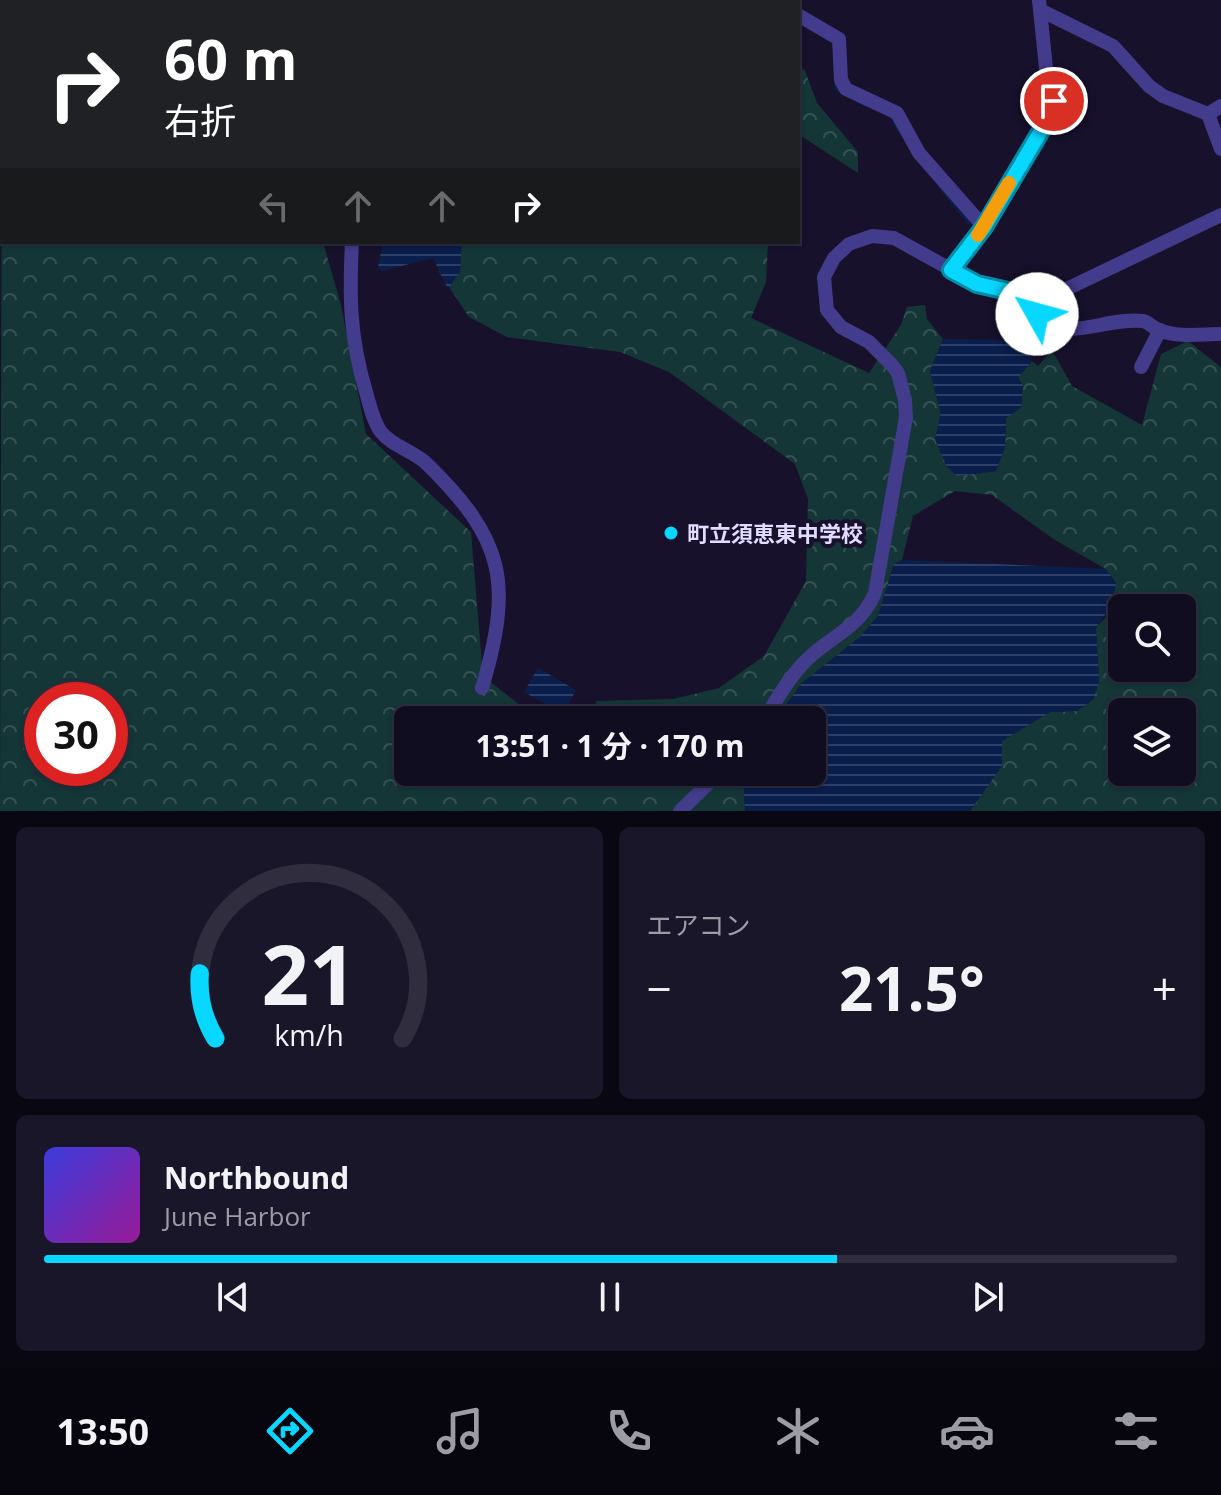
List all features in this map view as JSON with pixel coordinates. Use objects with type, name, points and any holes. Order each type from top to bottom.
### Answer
[{"type":"street","points":[[1040,6],[1113,46],[1149,86],[1163,96],[1215,110],[1221,149]]},
{"type":"street","points":[[951,270],[984,227],[1051,114],[1054,101],[1046,68],[1040,6]]},
{"type":"street","points":[[800,16],[839,39],[841,80],[846,89],[897,113],[930,166],[984,227]]},
{"type":"street","points":[[774,706],[801,666],[846,633],[868,609],[875,593],[906,417],[898,373],[880,351],[851,335],[827,310],[824,277],[834,258],[849,244],[872,236],[894,238],[977,284],[1030,296],[1052,296],[1221,215]]},
{"type":"street","points":[[352,244],[349,308],[353,347],[375,421],[387,439],[426,464],[474,519],[498,565],[499,605],[482,688]]},
{"type":"street","points":[[1030,296],[1037,314],[1052,327],[1065,329],[1145,321],[1160,330],[1221,334]]},
{"type":"street","points":[[1141,367],[1160,330]]},
{"type":"street","points":[[680,811],[706,786]]},
{"type":"green space","points":[[800,67],[805,71],[817,103],[858,152],[858,173],[800,135]]},
{"type":"green space","points":[[1,244],[324,244],[341,305],[366,434],[471,532],[483,676],[521,706],[394,706],[394,786],[744,786],[745,811],[0,811]]},
{"type":"green space","points":[[443,244],[768,244],[766,282],[751,318],[869,373],[901,325],[907,307],[925,305],[927,319],[943,339],[930,371],[941,414],[935,439],[947,466],[957,476],[996,471],[1005,447],[1006,418],[1021,407],[1023,385],[1018,378],[1032,361],[1038,366],[1052,350],[1072,386],[1142,425],[1161,354],[1188,341],[1221,367],[1221,811],[970,811],[985,788],[1002,741],[1050,712],[1077,711],[1099,681],[1096,628],[1108,610],[1108,682],[1196,682],[1196,594],[1113,594],[1116,583],[1106,569],[1055,540],[992,495],[955,491],[913,516],[902,560],[894,564],[878,616],[860,637],[802,683],[785,706],[595,706],[596,701],[673,699],[719,688],[764,656],[806,581],[808,499],[795,464],[669,372],[620,352],[507,337],[469,317],[439,272]]},
{"type":"water","points":[[383,244],[462,244],[460,272],[448,289],[433,258],[382,271],[378,267]]},
{"type":"water","points":[[943,339],[1019,340],[1026,345],[1032,361],[1018,378],[1023,385],[1021,408],[1006,418],[1005,447],[996,471],[957,476],[947,467],[935,439],[941,414],[930,371]]},
{"type":"water","points":[[902,560],[1106,569],[1116,583],[1114,594],[1108,594],[1108,611],[1096,628],[1099,681],[1094,699],[1077,711],[1050,712],[1002,741],[1002,766],[970,811],[745,811],[744,786],[826,786],[826,706],[785,706],[802,683],[860,637],[878,616],[894,564]]},
{"type":"water","points":[[538,668],[576,690],[567,706],[549,706],[524,692]]},
{"type":"waterway","points":[[836,84],[836,89],[866,106]]},
{"type":"waterway","points":[[891,117],[899,131]]},
{"type":"waterway","points":[[939,186],[969,223]]},
{"type":"slow traffic","points":[[978,235],[1009,183]]},
{"type":"place","name":"町立須恵東中学校","points":[[671,533]]},
{"type":"route","points":[[1037,314],[1030,296],[997,291],[958,276],[951,270],[984,227],[1051,114],[1054,101]]}]
